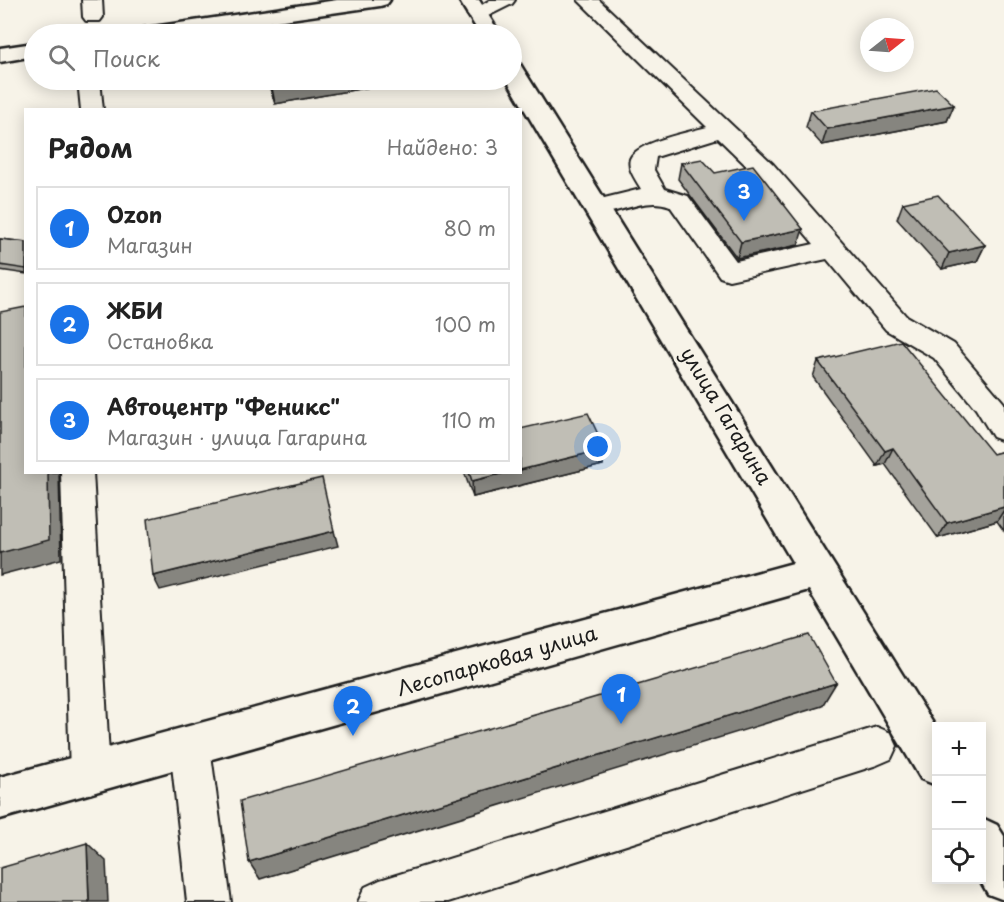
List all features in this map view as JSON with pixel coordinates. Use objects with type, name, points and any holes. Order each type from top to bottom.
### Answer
[{"type":"main road","points":[[215,24],[380,0]]},
{"type":"main road","points":[[473,7],[484,24]]},
{"type":"main road","points":[[0,55],[24,51]]},
{"type":"main road","name":"улица Гагарина","points":[[522,85],[820,570],[932,758]]},
{"type":"main road","name":"Лесопарковая улица","points":[[0,798],[820,570]]},
{"type":"main road","points":[[986,848],[1004,878]]},
{"type":"street","points":[[473,7],[505,0]]},
{"type":"street","points":[[588,0],[764,170],[896,322],[944,351],[987,401],[1004,429]]},
{"type":"street","points":[[89,90],[92,108]]},
{"type":"street","points":[[656,194],[642,170],[642,159],[648,152],[723,129]]},
{"type":"street","points":[[597,207],[656,194],[668,195],[679,201],[729,271],[833,249]]},
{"type":"street","points":[[77,474],[90,774]]},
{"type":"street","points":[[380,902],[877,746]]},
{"type":"street","points":[[190,747],[209,902]]},
{"type":"building","points":[[936,88],[954,105],[827,129],[811,111]]},
{"type":"building","points":[[702,159],[715,173],[753,165],[803,229],[741,242],[681,163]]},
{"type":"building","points":[[938,195],[985,245],[949,253],[903,203]]},
{"type":"building","points":[[0,239],[24,242],[24,269],[0,265]]},
{"type":"building","points":[[24,307],[24,474],[48,474],[49,540],[0,553],[0,312]]},
{"type":"building","points":[[901,341],[993,454],[1004,451],[1004,507],[947,523],[893,448],[885,451],[818,361]]},
{"type":"building","points":[[588,413],[605,449],[522,470],[522,429]]},
{"type":"building","points":[[470,474],[500,474],[472,481]]},
{"type":"building","points":[[322,478],[334,531],[153,576],[147,519]]},
{"type":"building","points":[[809,635],[836,683],[249,862],[240,801]]},
{"type":"building","points":[[87,843],[89,902],[0,902],[0,868]]},
{"type":"place","name":"Автоцентр \"Феникс\"","points":[[744,221]]},
{"type":"place","name":"Ozon","points":[[621,724]]},
{"type":"place","name":"ЖБИ","points":[[353,736]]}]
